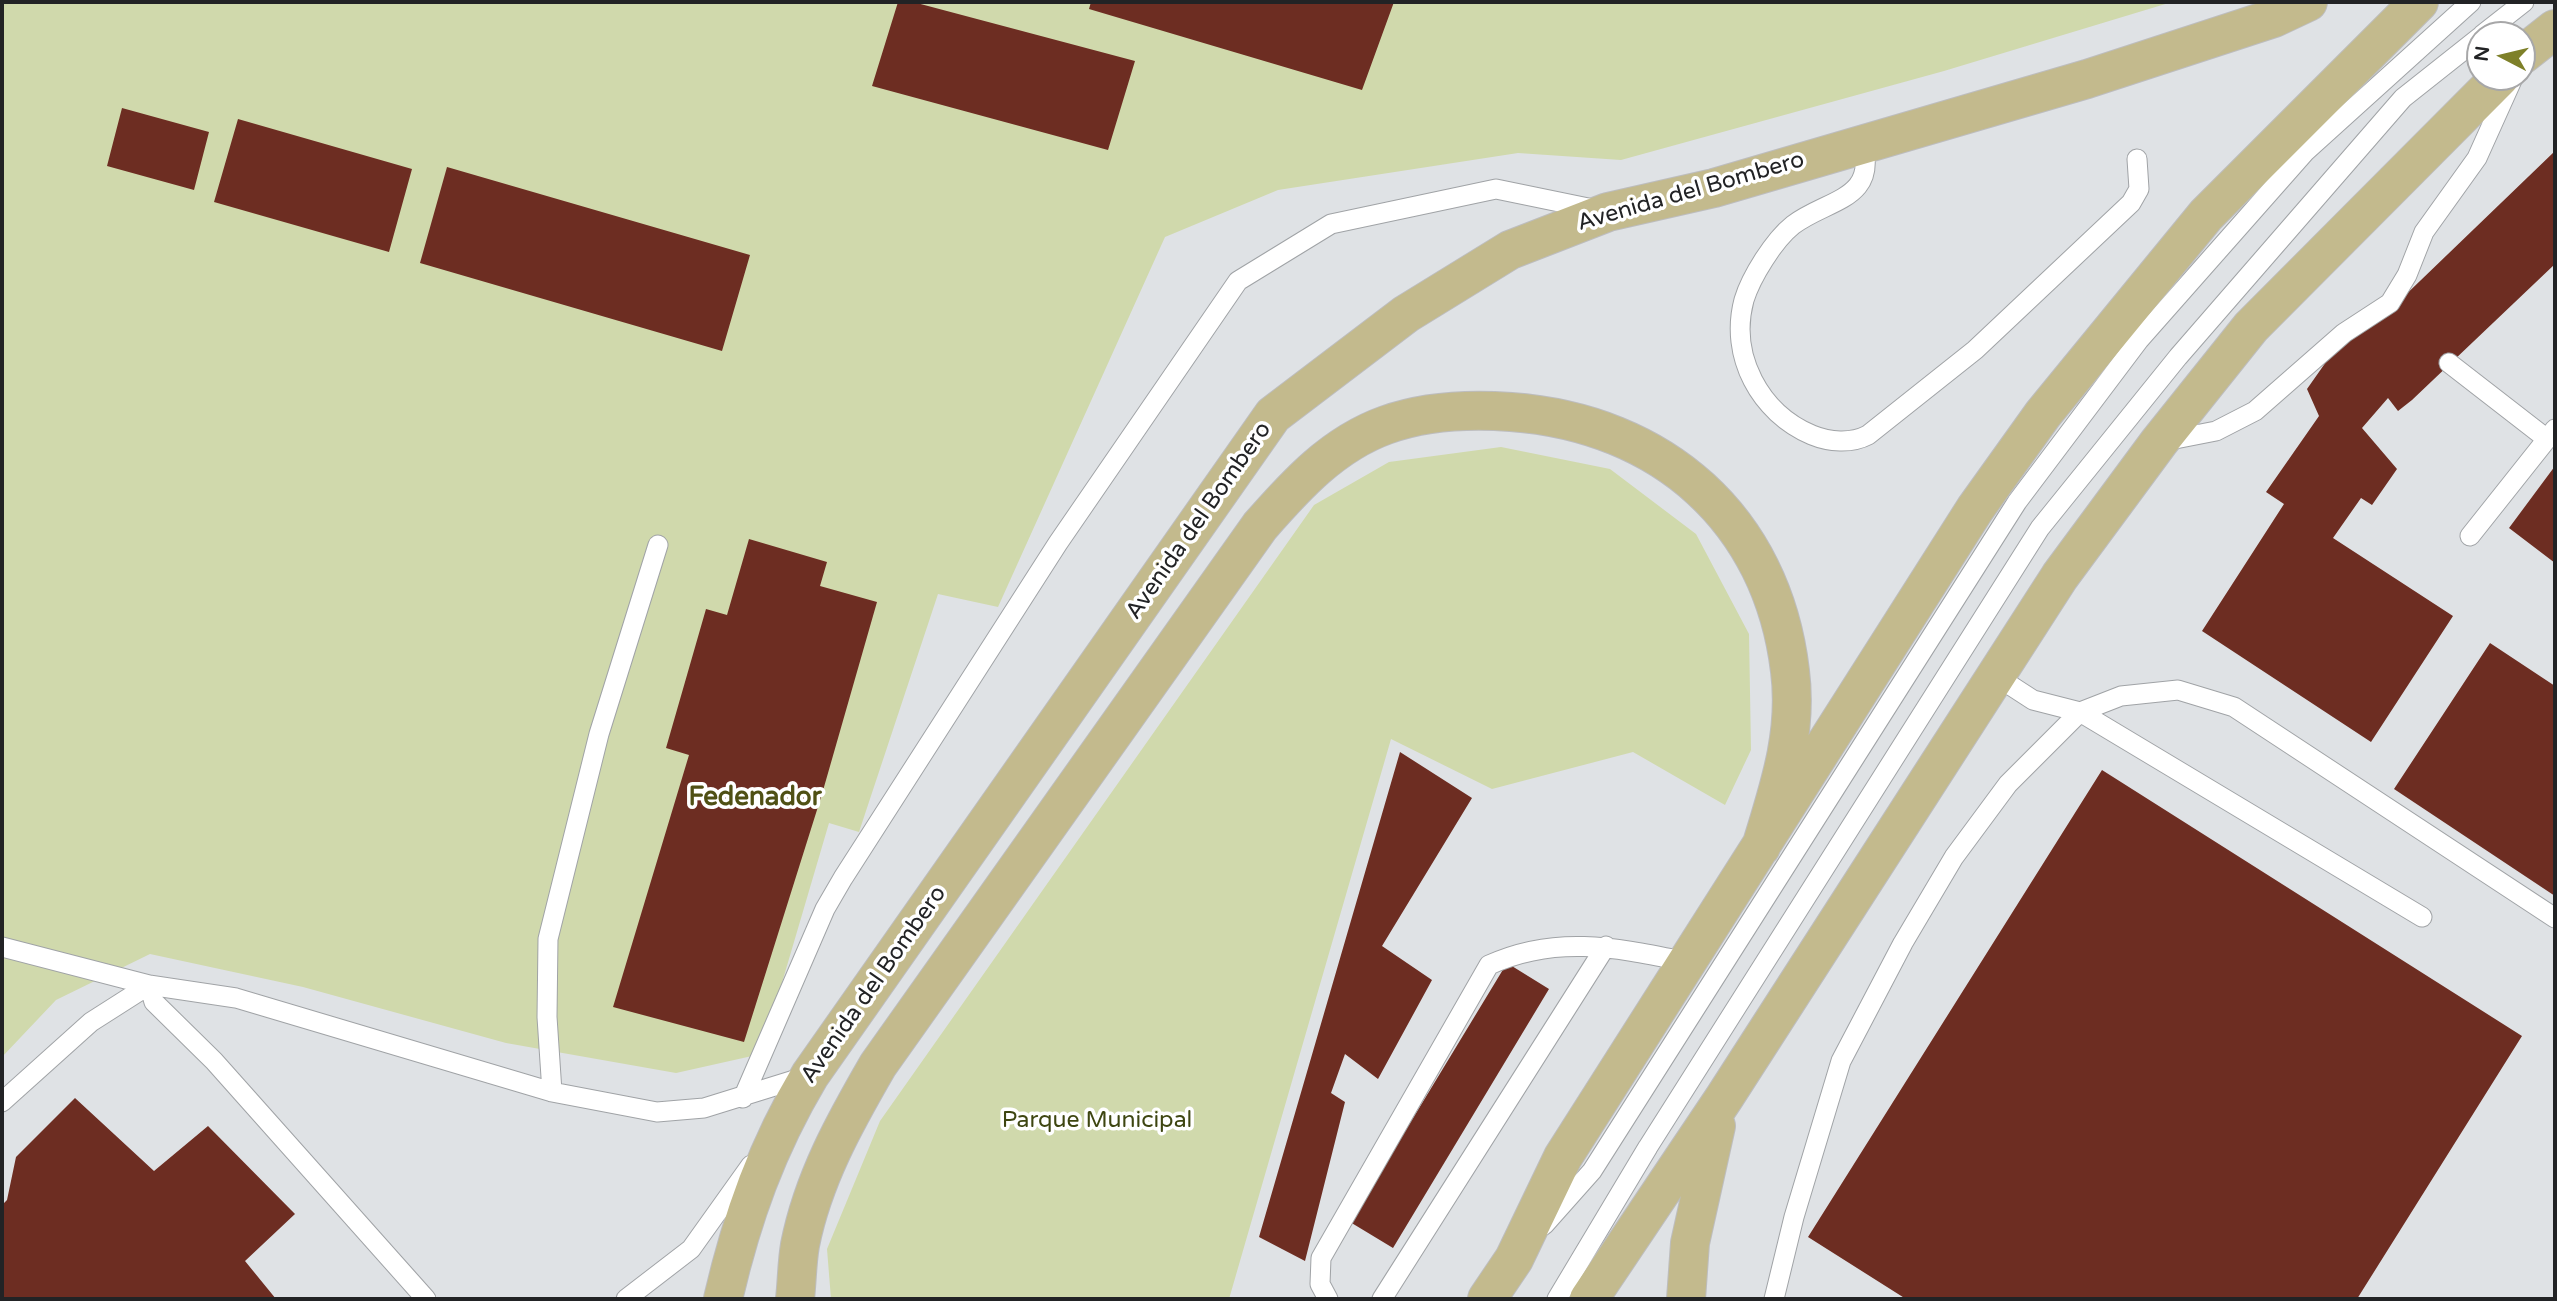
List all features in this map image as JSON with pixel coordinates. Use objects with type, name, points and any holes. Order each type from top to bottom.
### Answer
[{"type":"main road","name":"Avenida del Bombero","points":[[723,1299],[739,1230],[781,1124],[810,1075],[1273,415],[1406,314],[1510,250],[1608,212],[1714,188],[1862,142],[2109,73],[2274,18],[2308,2]]},
{"type":"main road","points":[[1487,1299],[1514,1259],[1563,1157],[1975,509],[2043,414],[2206,215],[2419,2]]},
{"type":"main road","points":[[2536,46],[2555,29]]},
{"type":"main road","points":[[1589,1299],[1724,1098],[2060,576],[2159,442],[2251,327],[2489,91]]},
{"type":"main road","points":[[795,1299],[800,1245],[816,1187],[841,1130],[878,1065],[1260,526],[1300,480],[1343,447],[1386,425],[1437,413],[1482,410],[1540,414],[1588,424],[1631,440],[1672,467],[1706,493],[1735,525],[1762,565],[1780,617],[1790,671],[1793,718],[1788,760],[1761,847]]},
{"type":"main road","points":[[1686,1299],[1695,1219],[1724,1098]]},
{"type":"lane","points":[[1514,1259],[1592,1171],[2017,502],[2139,340],[2305,152],[2471,2]]},
{"type":"lane","points":[[2500,21],[2524,2]]},
{"type":"lane","points":[[1557,1299],[1648,1147],[2040,528],[2178,357],[2403,99],[2466,48]]},
{"type":"lane","points":[[2159,442],[2216,431],[2255,411],[2344,332],[2392,304],[2424,232],[2477,158],[2505,91]]},
{"type":"lane","points":[[1862,142],[1867,159],[1864,177],[1850,195],[1793,226],[1760,266],[1750,283],[1740,321],[1744,360],[1761,396],[1792,427],[1823,440],[1857,441],[1868,435],[1975,350],[2132,203],[2139,189],[2137,159]]},
{"type":"lane","points":[[743,1098],[825,909],[843,878],[1058,543],[1238,281],[1331,224],[1496,189],[1608,212]]},
{"type":"lane","points":[[2449,363],[2551,434],[2470,536]]},
{"type":"lane","points":[[552,1092],[547,1017],[548,939],[599,734],[659,545]]},
{"type":"lane","points":[[1996,676],[2033,700],[2080,712],[2422,917]]},
{"type":"lane","points":[[1774,1299],[1826,1109],[1842,1061],[1861,1020],[1954,857],[2008,784],[2080,712],[2121,696],[2178,690],[2234,707],[2555,919]]},
{"type":"lane","points":[[1328,1299],[1320,1284],[1321,1258],[1489,965],[1537,948],[1606,946],[1688,962]]},
{"type":"lane","points":[[1382,1299],[1606,946]]},
{"type":"lane","points":[[2,947],[149,985],[236,998],[552,1092],[657,1112],[704,1108],[810,1075]]},
{"type":"lane","points":[[2,1102],[90,1022],[149,985]]},
{"type":"lane","points":[[149,985],[154,1002],[214,1061],[426,1299]]},
{"type":"lane","points":[[626,1299],[691,1248],[781,1124]]},
{"type":"green space","points":[[2,2],[2172,2],[1944,71],[1621,160],[1518,153],[1278,190],[1165,237],[998,607],[938,594],[859,832],[829,823],[761,1054],[676,1073],[506,1043],[303,987],[150,954],[56,1000],[2,1057]]},
{"type":"green space","name":"Parque Municipal","points":[[1501,447],[1610,469],[1696,534],[1749,634],[1751,750],[1725,805],[1633,752],[1492,789],[1391,739],[1229,1299],[831,1299],[827,1249],[880,1121],[1314,505],[1389,462]]},
{"type":"building","points":[[898,2],[913,2],[1135,61],[1108,150],[872,86]]},
{"type":"building","points":[[1091,2],[1394,2],[1362,90],[1089,9]]},
{"type":"building","points":[[122,108],[209,132],[194,190],[107,166]]},
{"type":"building","points":[[238,119],[412,169],[389,252],[214,202]]},
{"type":"building","points":[[2555,151],[2555,264],[2412,400],[2398,411],[2388,398],[2362,428],[2397,469],[2372,505],[2361,498],[2333,538],[2453,616],[2371,742],[2202,631],[2284,504],[2266,492],[2319,416],[2307,389],[2333,352],[2394,306]]},
{"type":"building","points":[[447,167],[750,255],[722,351],[420,263]]},
{"type":"building","points":[[2555,466],[2555,563],[2509,528]]},
{"type":"building","points":[[749,539],[827,562],[820,586],[877,602],[822,794],[744,1042],[613,1007],[689,755],[666,748],[706,609],[727,615]]},
{"type":"building","points":[[2490,643],[2555,686],[2555,896],[2394,789]]},
{"type":"building","points":[[1400,752],[1472,798],[1382,946],[1432,980],[1378,1079],[1345,1054],[1331,1093],[1345,1102],[1305,1261],[1259,1237]]},
{"type":"building","points":[[2102,770],[2522,1036],[2357,1299],[1906,1299],[1808,1237]]},
{"type":"building","points":[[1507,963],[1549,989],[1393,1248],[1350,1222]]},
{"type":"building","points":[[75,1098],[154,1171],[208,1126],[295,1214],[245,1261],[276,1299],[2,1299],[2,1205],[7,1200],[16,1157]]},
{"type":"district","name":"Fedenador","points":[[755,798]]}]
